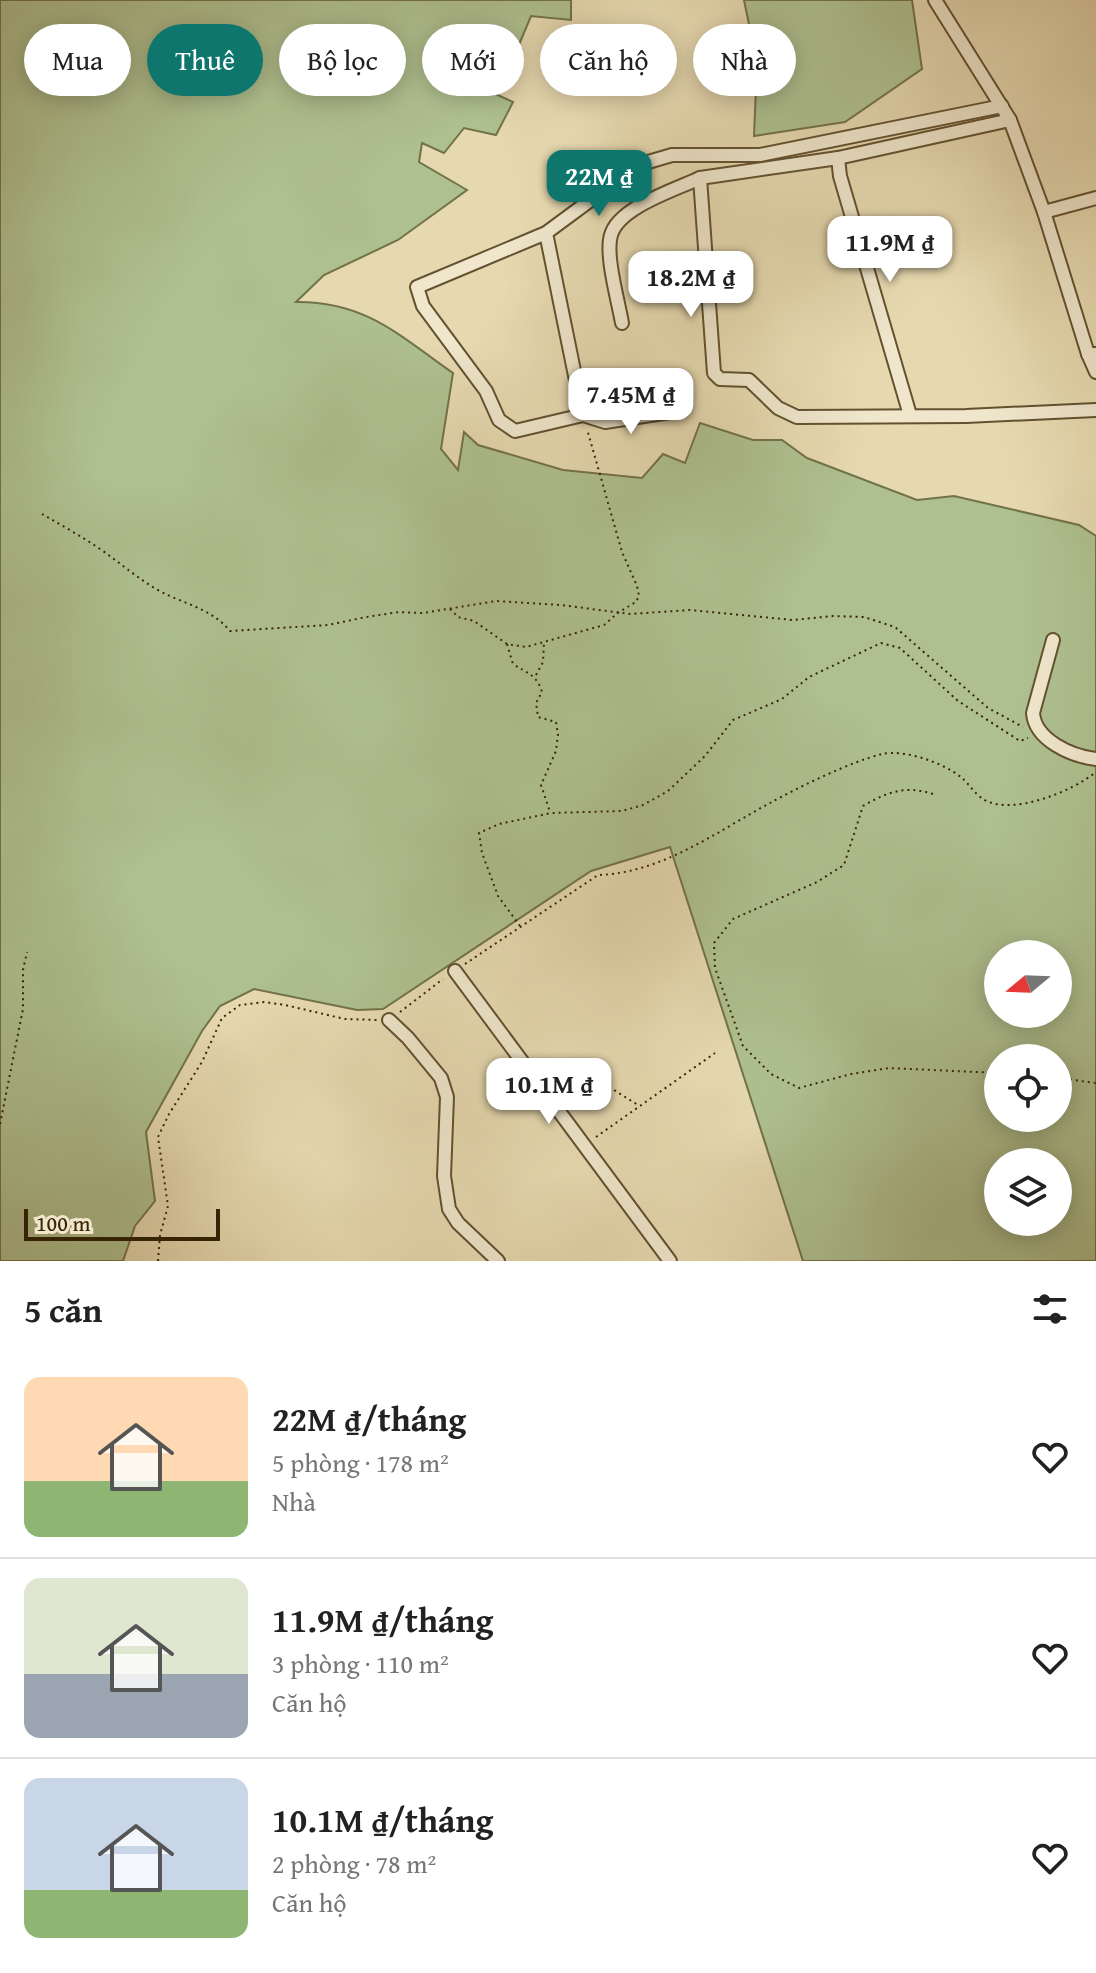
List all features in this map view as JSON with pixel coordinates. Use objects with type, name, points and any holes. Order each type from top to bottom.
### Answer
[{"type":"street","points":[[935,0],[1010,120],[1044,212],[1096,372]]},
{"type":"street","points":[[683,410],[605,422],[583,415],[515,431],[499,420],[486,391],[423,306],[417,287],[546,233],[638,165],[672,155],[760,155],[1002,106]]},
{"type":"street","points":[[622,323],[609,247],[611,233],[622,217],[645,203],[700,178],[838,158],[1010,120]]},
{"type":"street","points":[[838,158],[840,176],[910,415]]},
{"type":"street","points":[[700,178],[714,373],[720,379],[749,380],[778,408],[797,417],[966,416],[1096,410]]},
{"type":"street","points":[[1044,212],[1096,198]]},
{"type":"street","points":[[546,233],[583,415]]},
{"type":"street","points":[[1053,640],[1033,713],[1034,724],[1040,734],[1081,757],[1096,759]]},
{"type":"street","points":[[455,971],[670,1261]]},
{"type":"street","points":[[389,1020],[441,1078],[447,1097],[444,1176],[449,1209],[458,1223],[498,1261]]},
{"type":"path","points":[[449,608],[458,617],[474,621],[507,644],[526,647],[604,625],[636,602],[639,596],[637,586],[615,528],[583,415]]},
{"type":"path","points":[[42,514],[103,551],[158,590],[176,600],[193,603],[220,619],[230,631],[328,625],[366,617],[496,601],[619,612],[690,610],[793,620],[864,617],[895,627],[988,708],[1008,721],[1040,734]]},
{"type":"path","points":[[535,676],[543,662],[544,643]]},
{"type":"path","points":[[520,927],[498,896],[482,853],[479,833],[499,824],[551,813],[622,811],[643,805],[668,791],[705,756],[733,720],[782,699],[809,677],[881,643],[900,648],[958,701],[1020,741],[1040,734]]},
{"type":"path","points":[[507,644],[513,664],[535,676],[542,692],[536,703],[538,717],[556,722],[556,751],[541,785],[551,813]]},
{"type":"path","points":[[158,1261],[160,1235],[168,1206],[158,1137],[202,1062],[222,1018],[240,1005],[264,1002],[345,1019],[389,1020],[455,971],[598,875],[619,874],[651,865],[731,828],[793,792],[885,753],[903,754],[936,764],[959,775],[983,799],[1003,807],[1058,793],[1096,772]]},
{"type":"path","points":[[933,794],[917,789],[898,789],[863,806],[844,865],[817,882],[733,919],[714,943],[715,968],[743,1046],[771,1074],[799,1088],[889,1068],[984,1072]]},
{"type":"path","points":[[0,1124],[23,1009],[23,970],[27,952]]},
{"type":"path","points":[[585,1145],[715,1053]]},
{"type":"path","points":[[539,1081],[550,1071],[569,1067],[585,1072],[638,1105]]},
{"type":"path","points":[[1072,1080],[1096,1083]]},
{"type":"green space","points":[[0,0],[571,0],[571,20],[531,16],[524,33],[524,24],[422,24],[422,96],[500,96],[513,102],[496,135],[464,128],[444,153],[422,143],[419,162],[467,190],[398,240],[324,275],[296,302],[342,307],[362,314],[398,334],[453,373],[441,449],[458,470],[464,432],[478,445],[563,470],[642,478],[663,454],[685,463],[700,423],[753,440],[782,440],[807,458],[917,500],[954,496],[1079,525],[1096,536],[1096,1261],[803,1261],[670,847],[591,871],[383,1009],[357,1010],[254,989],[220,1006],[202,1031],[146,1132],[155,1201],[135,1226],[123,1261],[0,1261]]},
{"type":"green space","points":[[744,0],[912,0],[922,69],[845,122],[754,136],[756,96],[796,96],[796,24],[749,24]]}]
